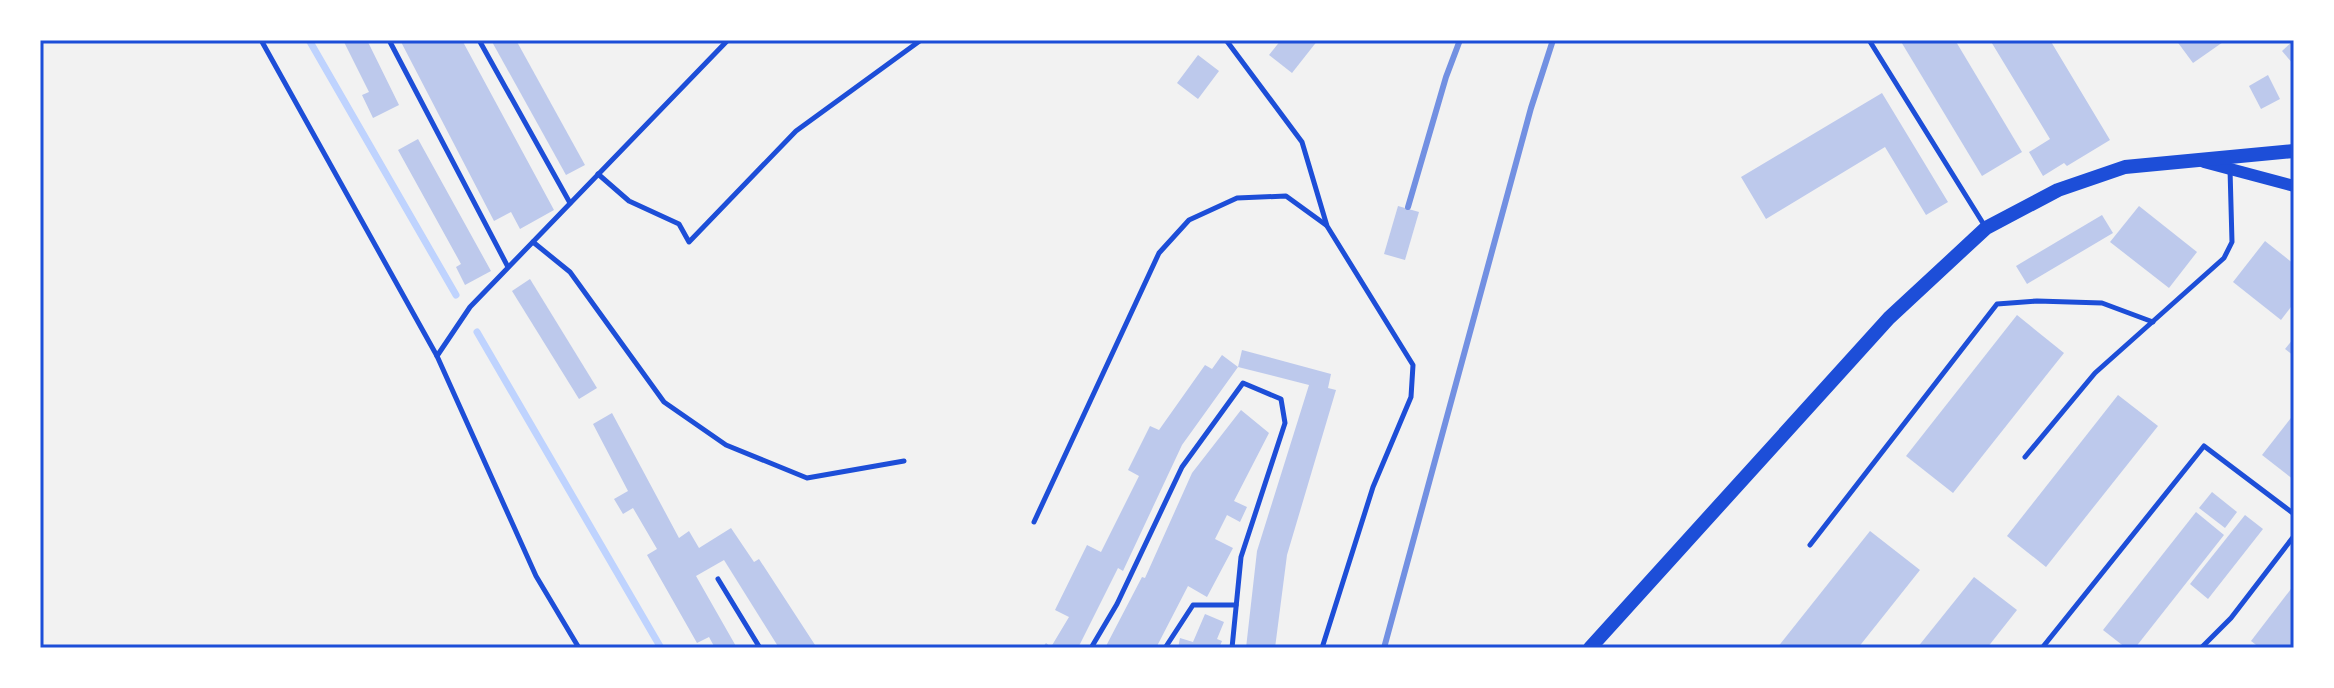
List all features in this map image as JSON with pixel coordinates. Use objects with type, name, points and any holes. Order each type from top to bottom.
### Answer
[{"type":"main road","points":[[1590,648],[1889,318],[1986,228],[2090,177],[2125,167],[2294,151]]},
{"type":"street","points":[[2189,159],[2294,186]]},
{"type":"lane","points":[[261,40],[437,356],[536,576],[579,648]]},
{"type":"lane","points":[[389,40],[508,267]]},
{"type":"lane","points":[[479,40],[570,203]]},
{"type":"lane","points":[[437,356],[470,307],[728,40]]},
{"type":"lane","points":[[598,174],[629,201],[679,224],[689,242],[796,131],[921,40]]},
{"type":"lane","points":[[1226,40],[1302,142],[1327,226],[1413,365],[1411,397],[1373,487],[1322,648]]},
{"type":"lane","points":[[1869,40],[1986,228]]},
{"type":"lane","points":[[2025,457],[2095,373],[2213,271],[2232,242],[2230,168]]},
{"type":"lane","points":[[1034,522],[1159,253],[1189,220],[1237,198],[1286,196],[1327,226]]},
{"type":"lane","points":[[533,242],[570,272],[664,402],[726,445],[807,478],[904,461]]},
{"type":"lane","points":[[1810,545],[1997,304],[2037,301],[2102,303],[2153,322]]},
{"type":"lane","points":[[1091,648],[1117,604],[1182,467],[1243,383],[1281,399],[1285,423],[1241,557],[1232,648]]},
{"type":"lane","points":[[2042,648],[2204,446],[2294,514]]},
{"type":"lane","points":[[2201,648],[2231,618],[2294,536]]},
{"type":"lane","points":[[718,579],[760,648]]},
{"type":"lane","points":[[1165,648],[1193,605],[1236,605]]},
{"type":"building","points":[[343,40],[367,40],[399,105],[373,118],[362,95],[369,92]]},
{"type":"building","points":[[400,40],[462,40],[554,210],[520,229],[511,212],[494,221]]},
{"type":"building","points":[[491,40],[516,40],[585,165],[566,175]]},
{"type":"building","points":[[1281,40],[1318,40],[1292,73],[1269,55]]},
{"type":"building","points":[[1900,40],[1955,40],[2022,152],[1982,176]]},
{"type":"building","points":[[1990,40],[2050,40],[2110,140],[2067,166],[2064,163],[2043,176],[2029,152],[2050,139]]},
{"type":"building","points":[[2176,40],[2226,40],[2193,63]]},
{"type":"building","points":[[2294,40],[2294,65],[2282,51]]},
{"type":"building","points":[[1198,55],[1219,71],[1198,99],[1177,83]]},
{"type":"building","points":[[2268,75],[2280,99],[2261,109],[2249,86]]},
{"type":"building","points":[[1882,93],[1948,202],[1926,215],[1885,147],[1766,219],[1741,177]]},
{"type":"building","points":[[418,139],[491,271],[465,285],[456,267],[461,264],[398,150]]},
{"type":"building","points":[[1398,206],[1419,212],[1405,260],[1384,254]]},
{"type":"building","points":[[2139,206],[2197,252],[2169,288],[2110,242]]},
{"type":"building","points":[[2102,215],[2113,233],[2027,284],[2016,266]]},
{"type":"building","points":[[2265,241],[2294,264],[2294,303],[2281,320],[2233,282]]},
{"type":"building","points":[[530,279],[597,388],[579,399],[512,291]]},
{"type":"building","points":[[2017,315],[2064,353],[1953,493],[1906,456]]},
{"type":"building","points":[[2294,338],[2294,356],[2285,349]]},
{"type":"building","points":[[1242,350],[1331,374],[1328,388],[1336,390],[1287,555],[1275,648],[1246,648],[1257,551],[1309,385],[1238,367]]},
{"type":"building","points":[[1222,355],[1238,367],[1182,445],[1123,571],[1118,568],[1078,648],[1042,648],[1046,643],[1051,647],[1069,617],[1055,610],[1087,545],[1101,552],[1139,476],[1128,470],[1150,426],[1159,430],[1205,365],[1212,369]]},
{"type":"building","points":[[2118,395],[2158,426],[2046,567],[2007,536]]},
{"type":"building","points":[[1241,410],[1269,433],[1234,501],[1247,507],[1240,522],[1227,515],[1215,539],[1233,548],[1207,597],[1188,586],[1156,648],[1105,648],[1142,577],[1145,578],[1192,473]]},
{"type":"building","points":[[612,413],[679,538],[689,531],[699,548],[731,528],[754,562],[759,559],[817,648],[779,648],[724,560],[696,576],[737,648],[715,648],[709,637],[697,643],[647,555],[657,549],[633,508],[623,514],[614,499],[628,491],[593,424]]},
{"type":"building","points":[[2294,414],[2294,480],[2262,455]]},
{"type":"building","points":[[2212,492],[2237,512],[2225,528],[2199,508]]},
{"type":"building","points":[[2196,512],[2224,535],[2135,648],[2126,648],[2103,630]]},
{"type":"building","points":[[2245,515],[2263,529],[2208,599],[2190,584]]},
{"type":"building","points":[[1870,531],[1920,570],[1858,648],[1777,648]]},
{"type":"building","points":[[1974,577],[2017,610],[1987,648],[1917,648]]},
{"type":"building","points":[[2294,585],[2294,648],[2260,648],[2251,641]]},
{"type":"building","points":[[1205,614],[1224,622],[1217,639],[1222,641],[1219,648],[1178,648],[1180,638],[1193,642]]},
{"type":"waterway","points":[[309,40],[456,295]]},
{"type":"waterway","points":[[477,332],[661,648]]},
{"type":"railway","points":[[1408,207],[1460,40]]},
{"type":"railway","points":[[1384,648],[1531,108],[1553,40]]}]
